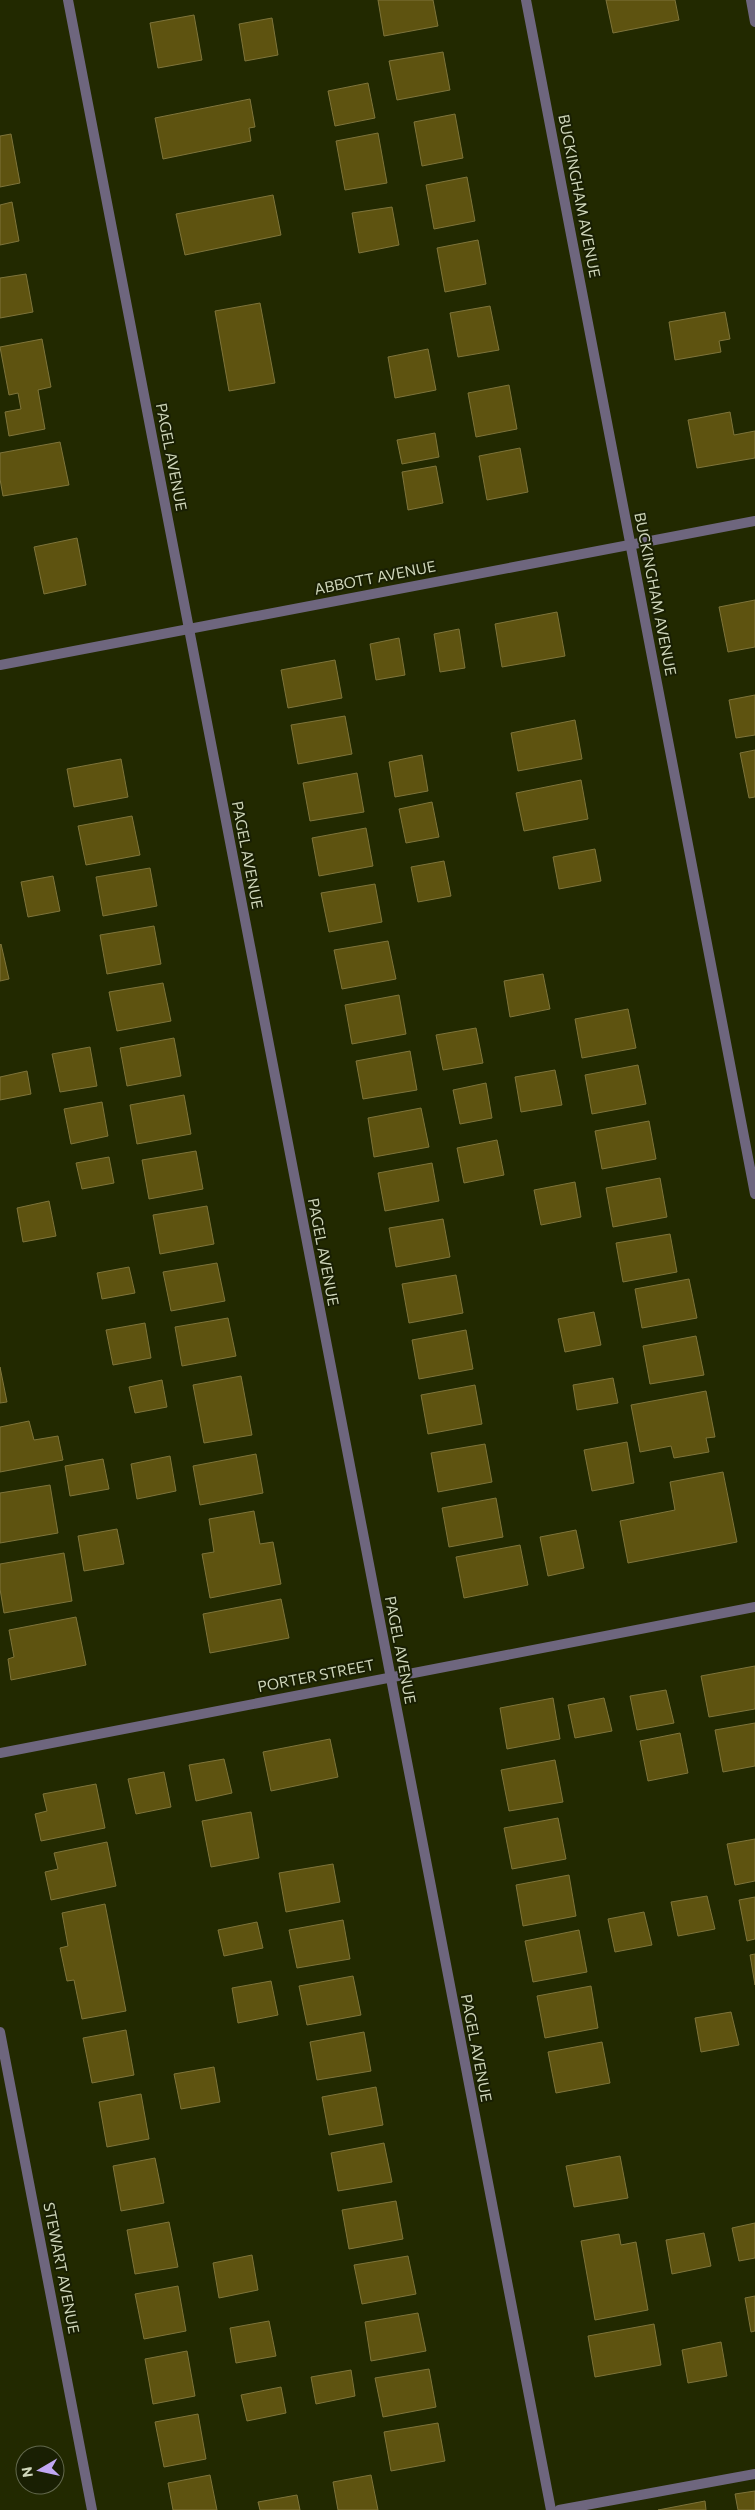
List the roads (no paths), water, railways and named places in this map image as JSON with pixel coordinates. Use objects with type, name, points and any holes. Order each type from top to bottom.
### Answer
[{"type":"street","name":"PAGEL AVENUE","points":[[68,0],[551,2510]]},
{"type":"street","name":"BUCKINGHAM AVENUE","points":[[526,0],[755,1194]]},
{"type":"street","points":[[751,0],[755,22]]},
{"type":"street","name":"ABBOTT AVENUE","points":[[0,665],[755,521]]},
{"type":"street","name":"PORTER STREET","points":[[0,1753],[389,1676],[755,1607]]},
{"type":"street","name":"STEWART AVENUE","points":[[0,2032],[92,2510]]},
{"type":"street","points":[[559,2510],[755,2474]]}]
